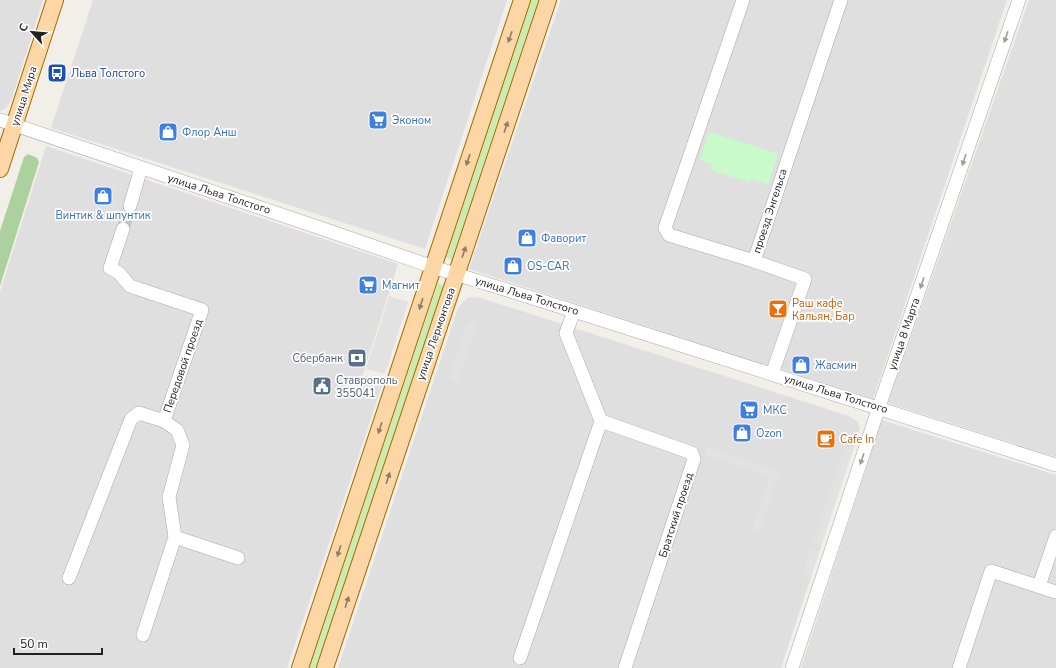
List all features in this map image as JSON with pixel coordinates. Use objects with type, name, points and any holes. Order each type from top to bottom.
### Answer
[{"type":"main road","name":"улица Мира","points":[[0,169],[7,123],[54,0]]},
{"type":"main road","name":"улица Лермонтова","points":[[300,668],[522,0]]},
{"type":"main road","name":"улица Лермонтова","points":[[325,668],[548,0]]},
{"type":"street","name":"проезд Энгельса","points":[[743,0],[665,228],[669,235],[754,261],[841,0]]},
{"type":"street","name":"улица 8 Марта","points":[[792,668],[879,408],[1019,0]]},
{"type":"street","name":"улица Льва Толстого","points":[[7,123],[456,275],[574,310],[1056,465]]},
{"type":"street","points":[[130,206],[141,168]]},
{"type":"street","name":"Передовой проезд","points":[[123,229],[110,268],[118,273],[130,286],[202,310],[164,421]]},
{"type":"street","points":[[754,261],[805,279],[772,374]]},
{"type":"street","points":[[520,658],[600,421],[566,333],[574,310]]},
{"type":"street","name":"Передовой проезд","points":[[69,578],[131,419],[139,413],[164,421],[177,430],[183,445],[169,497],[175,537],[142,635]]},
{"type":"street","name":"Братский проезд","points":[[600,421],[692,453],[694,459],[625,668]]},
{"type":"street","points":[[1039,586],[1056,536]]},
{"type":"street","points":[[175,537],[238,558]]},
{"type":"street","points":[[959,668],[990,571],[1056,592]]},
{"type":"shaded area","points":[[0,0],[43,0],[11,101],[6,108],[0,111]]},
{"type":"shaded area","points":[[93,0],[507,0],[425,249],[51,128]]},
{"type":"shaded area","points":[[561,0],[1007,0],[873,399],[469,269]]},
{"type":"shaded area","points":[[1029,0],[1056,0],[1056,457],[888,403]]},
{"type":"shaded area","points":[[46,146],[398,264],[362,377],[382,386],[287,668],[0,668],[0,292]]},
{"type":"shaded area","points":[[389,296],[408,302],[385,374],[366,369]]},
{"type":"shaded area","points":[[468,297],[481,298],[849,416],[857,421],[860,428],[781,668],[338,668],[458,308]]},
{"type":"shaded area","points":[[468,322],[476,325],[457,382],[449,379]]},
{"type":"shaded area","points":[[882,420],[1056,475],[1056,668],[801,668]]},
{"type":"shaded area","points":[[707,447],[779,471],[759,532],[752,530],[770,476],[705,455]]},
{"type":"shaded area","points":[[844,447],[853,450],[821,545],[813,542]]},
{"type":"shaded area","points":[[811,549],[819,551],[810,578],[802,575]]},
{"type":"green space","points":[[531,0],[539,0],[451,260],[446,257]]},
{"type":"green space","points":[[709,132],[778,154],[768,184],[751,179],[749,182],[710,170],[712,164],[700,160]]},
{"type":"green space","points":[[28,154],[37,158],[39,162],[0,286],[0,231],[24,157]]},
{"type":"green space","points":[[438,283],[444,286],[316,668],[309,668]]},
{"type":"tunnel","points":[[123,229],[130,206]]},
{"type":"place","name":"Льва Толстого","points":[[57,73]]},
{"type":"place","name":"Эконом","points":[[378,120]]},
{"type":"place","name":"Флор Анш","points":[[168,132]]},
{"type":"place","name":"Винтик & шпунтик","points":[[103,196]]},
{"type":"place","name":"Фаворит","points":[[527,238]]},
{"type":"place","name":"OS-CAR","points":[[513,266]]},
{"type":"place","name":"Магнит","points":[[368,285]]},
{"type":"place","name":"Раш кафе Кальян, Бар","points":[[778,309]]},
{"type":"place","name":"Сбербанк","points":[[357,358]]},
{"type":"place","name":"Жасмин","points":[[801,365]]},
{"type":"place","name":"Ставрополь 355041","points":[[322,386]]},
{"type":"place","name":"МКС","points":[[749,410]]},
{"type":"place","name":"Ozon","points":[[742,433]]},
{"type":"place","name":"Cafe In","points":[[826,439]]}]
